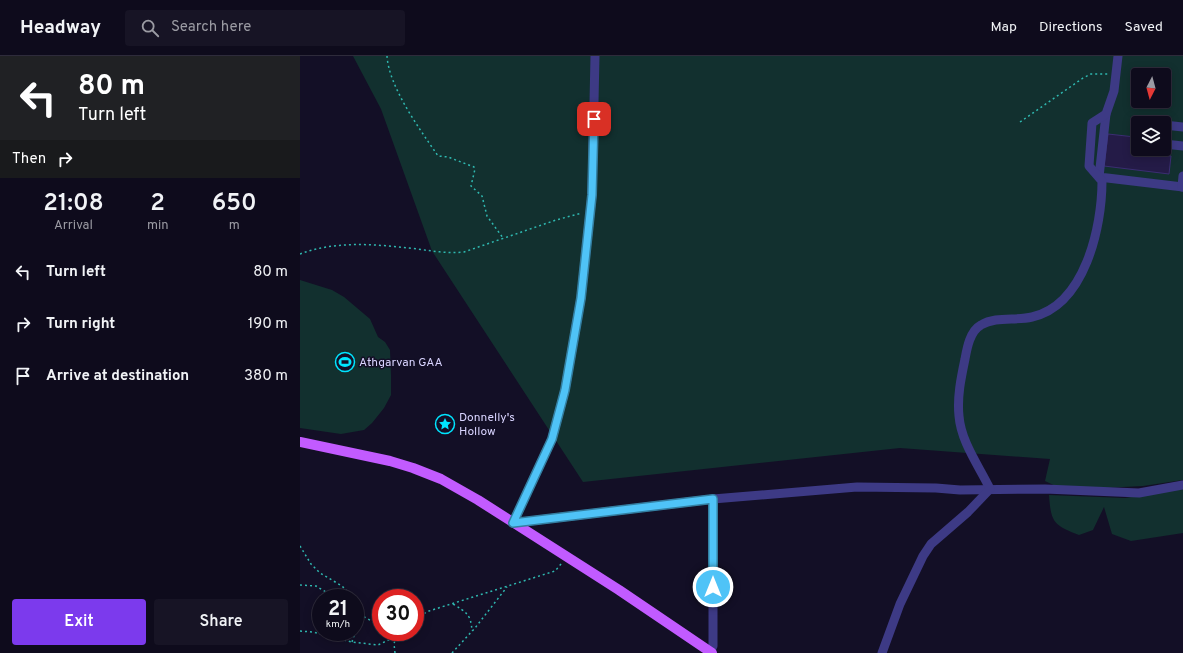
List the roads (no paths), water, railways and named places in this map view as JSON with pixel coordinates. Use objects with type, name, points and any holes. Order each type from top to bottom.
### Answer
[{"type":"main road","points":[[300,442],[364,455],[413,468],[459,488],[711,652]]},
{"type":"street","points":[[513,523],[546,455],[565,390],[581,298],[592,195],[595,56]]},
{"type":"street","points":[[1099,177],[1106,114],[1114,91],[1118,56]]},
{"type":"street","points":[[990,489],[968,445],[959,417],[960,386],[966,350],[972,335],[980,325],[991,320],[1032,317],[1051,310],[1069,293],[1083,271],[1096,237],[1102,204],[1102,181],[1089,166],[1092,123],[1106,114]]},
{"type":"street","points":[[1171,126],[1183,127]]},
{"type":"street","points":[[1171,145],[1183,146]]},
{"type":"street","points":[[1099,177],[1182,187],[1183,176]]},
{"type":"street","points":[[513,523],[713,499],[857,486],[960,490],[1045,489],[1139,493],[1183,485]]},
{"type":"street","points":[[882,653],[900,604],[923,556],[931,544],[968,512],[990,489]]},
{"type":"street","points":[[711,652],[713,646],[713,499]]},
{"type":"place","name":"Athgarvan GAA","points":[[345,362]]},
{"type":"place","name":"Donnelly's Hollow","points":[[445,424]]}]
